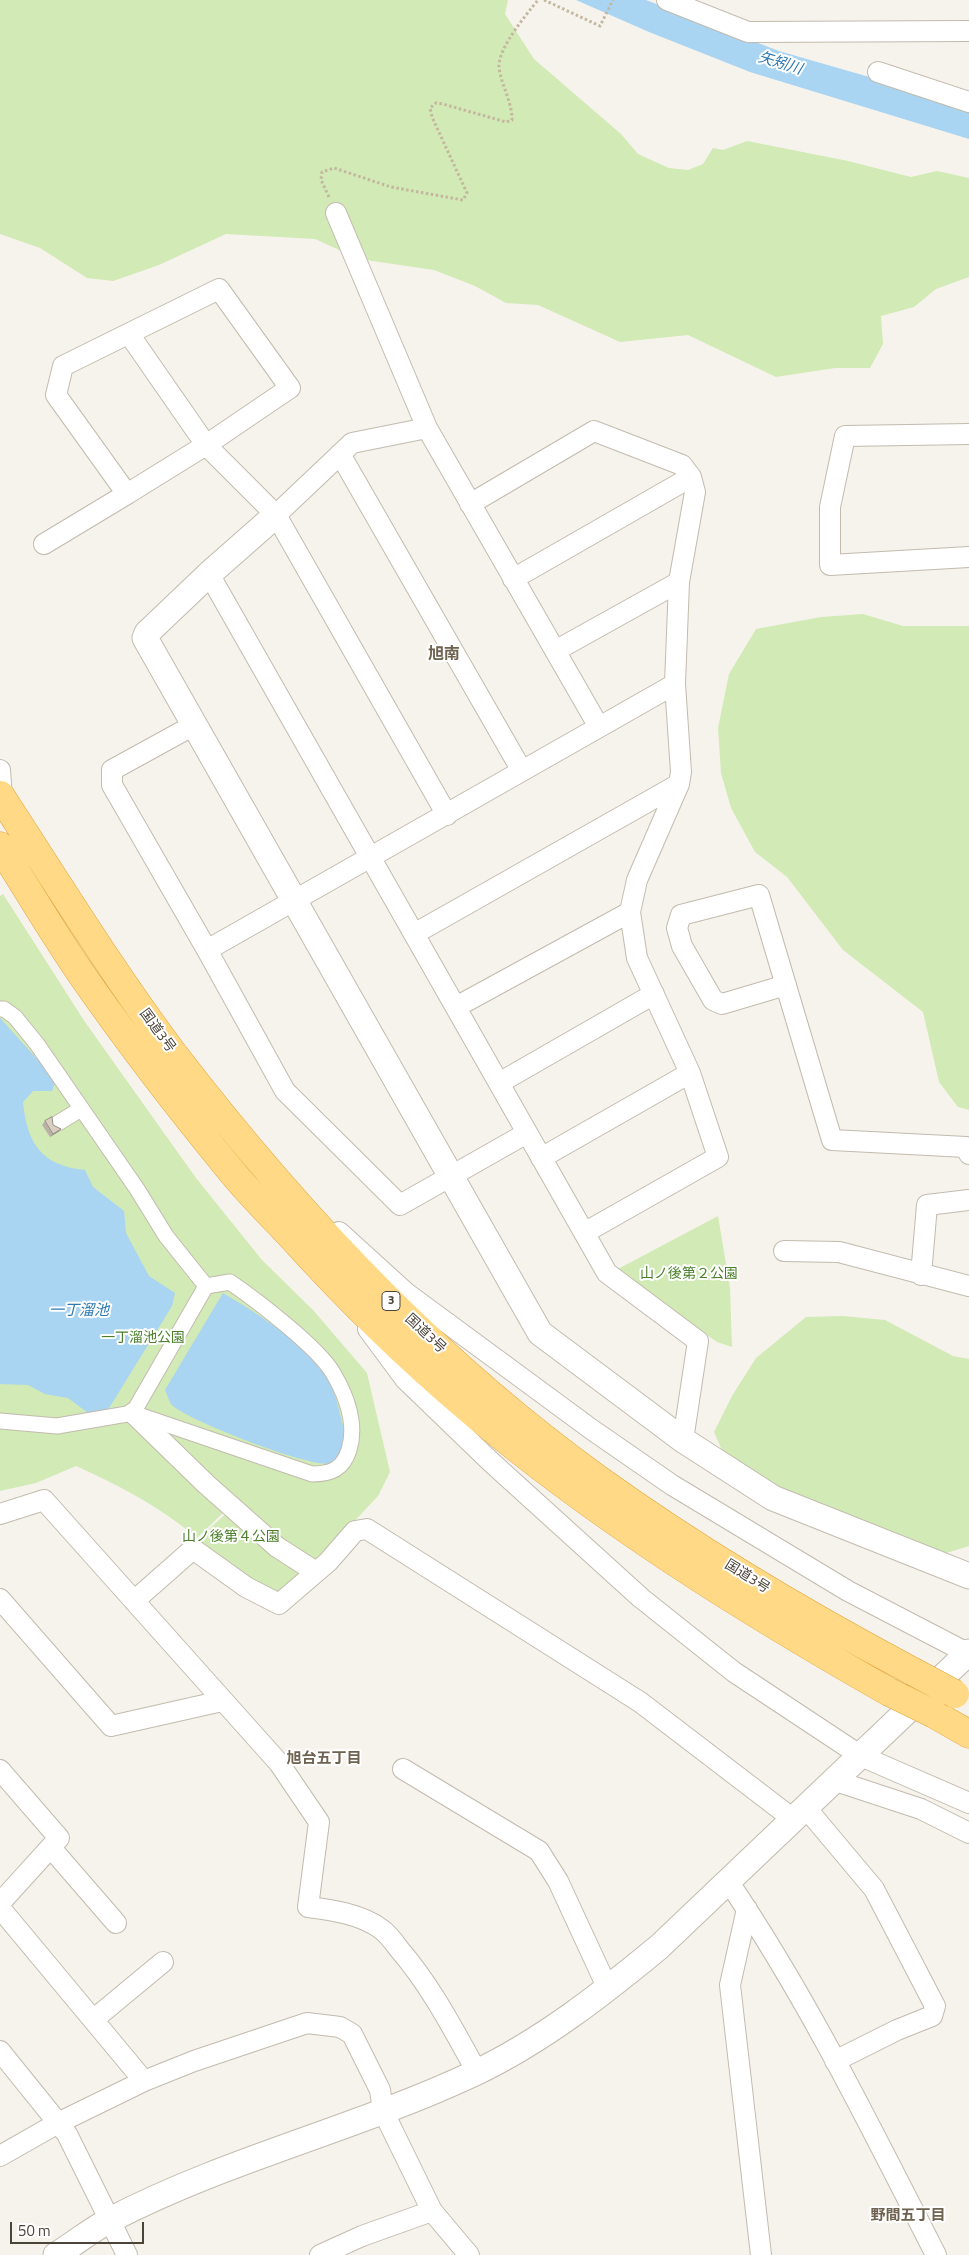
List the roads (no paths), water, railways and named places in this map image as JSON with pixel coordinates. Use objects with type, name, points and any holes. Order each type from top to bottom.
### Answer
[{"type":"highway","name":"国道3号","points":[[1,796],[93,942],[172,1051],[257,1157],[338,1248],[425,1335],[510,1409],[597,1478],[690,1542],[816,1620],[962,1697]]},
{"type":"highway","name":"国道3号","points":[[0,846],[83,976],[153,1073],[233,1174],[333,1282],[411,1359],[458,1400],[576,1494],[680,1566],[789,1635],[969,1734]]},
{"type":"street","points":[[667,0],[748,32],[969,31]]},
{"type":"street","points":[[878,72],[969,102]]},
{"type":"street","points":[[336,214],[427,428],[599,727]]},
{"type":"street","points":[[44,544],[127,494],[206,444],[290,388],[219,289],[64,366],[56,396],[127,494]]},
{"type":"street","points":[[129,334],[206,444],[276,515],[447,815]]},
{"type":"street","points":[[427,428],[352,443],[276,515],[209,574],[147,633],[145,638],[540,1333],[683,1440],[773,1498],[969,1576]]},
{"type":"street","points":[[470,504],[594,431],[682,465],[691,477],[695,492],[679,582],[675,684],[681,772],[679,784],[637,880],[630,912],[637,958],[690,1073],[718,1157],[584,1233]]},
{"type":"street","points":[[969,434],[845,436],[830,507],[830,566],[969,557]]},
{"type":"street","points":[[340,454],[522,771]]},
{"type":"street","points":[[513,579],[691,477]]},
{"type":"street","points":[[209,574],[607,1273],[698,1341],[683,1440]]},
{"type":"street","points":[[555,651],[679,582]]},
{"type":"street","points":[[208,950],[675,684]]},
{"type":"street","points":[[194,725],[112,770],[112,785],[208,950],[285,1092],[400,1205],[528,1133]]},
{"type":"street","points":[[0,770],[1,796]]},
{"type":"street","points":[[414,934],[679,784]]},
{"type":"street","points":[[786,985],[722,1004],[713,1000],[682,946],[677,928],[681,915],[758,895],[786,985],[832,1140],[966,1147],[969,1154]]},
{"type":"street","points":[[456,1007],[630,912]]},
{"type":"street","points":[[499,1083],[654,994]]},
{"type":"street","points":[[0,1009],[4,1008],[15,1016],[49,1061],[138,1189],[166,1236],[206,1286]]},
{"type":"street","points":[[541,1158],[690,1073]]},
{"type":"street","points":[[58,1123],[81,1109]]},
{"type":"street","points":[[56,2255],[110,2221],[236,2164],[383,2111],[477,2072],[538,2038],[608,1989],[659,1947],[969,1653],[848,1591],[672,1485],[616,1446],[405,1292],[257,1157]]},
{"type":"street","points":[[920,1275],[927,1205],[969,1200]]},
{"type":"street","points":[[784,1252],[838,1252],[920,1275],[969,1286]]},
{"type":"street","points":[[0,1422],[57,1426],[133,1413],[312,1474],[330,1474],[345,1462],[352,1428],[347,1402],[333,1372],[317,1353],[244,1291],[230,1282],[206,1286]]},
{"type":"street","points":[[333,1282],[404,1379],[491,1462],[641,1598],[734,1672],[861,1756],[969,1803]]},
{"type":"street","points":[[133,1413],[206,1286]]},
{"type":"street","points":[[133,1413],[206,1484],[277,1547],[316,1572]]},
{"type":"street","points":[[0,1514],[44,1500],[278,1763],[319,1822],[308,1906],[357,1918],[382,1929],[429,1987],[477,2072]]},
{"type":"street","points":[[134,1601],[193,1549],[246,1587],[279,1604],[328,1562],[354,1531],[367,1529],[640,1702],[799,1814],[874,1889],[935,2006],[932,2016],[897,2030],[835,2061]]},
{"type":"street","points":[[0,1599],[111,1726],[222,1701]]},
{"type":"street","points":[[404,1769],[539,1851],[558,1881],[608,1989]]},
{"type":"street","points":[[0,1770],[59,1838],[0,1903]]},
{"type":"street","points":[[836,1781],[921,1809],[969,1834]]},
{"type":"street","points":[[51,1848],[116,1923]]},
{"type":"street","points":[[728,1881],[835,2061],[936,2255]]},
{"type":"street","points":[[0,1908],[144,2081]]},
{"type":"street","points":[[746,1909],[730,1986],[761,2255]]},
{"type":"street","points":[[93,2020],[162,1962]]},
{"type":"street","points":[[0,2156],[58,2122],[144,2081],[194,2061],[307,2023],[340,2027],[352,2034],[380,2090],[383,2111],[432,2211],[469,2255]]},
{"type":"street","points":[[0,2052],[68,2134],[127,2255]]},
{"type":"street","points":[[320,2255],[362,2236],[432,2211]]},
{"type":"water","name":"矢矧川","points":[[576,0],[646,0],[779,51],[911,89],[969,110],[969,139],[750,72],[649,32]]},
{"type":"water","name":"一丁溜池","points":[[0,1018],[46,1069],[55,1083],[52,1091],[33,1091],[23,1102],[28,1130],[33,1141],[39,1150],[58,1164],[85,1170],[93,1187],[124,1211],[126,1233],[149,1276],[175,1293],[172,1306],[106,1413],[92,1416],[68,1398],[45,1394],[28,1385],[0,1384]]},
{"type":"water","points":[[223,1293],[251,1310],[292,1340],[326,1377],[335,1395],[344,1432],[341,1452],[330,1463],[319,1463],[301,1459],[249,1442],[199,1421],[171,1404],[165,1390]]},
{"type":"district","name":"旭南","points":[[444,655]]},
{"type":"district","name":"旭台五丁目","points":[[324,1759]]},
{"type":"district","name":"野間五丁目","points":[[908,2216]]},
{"type":"park label","name":"山ノ後第２公園","points":[[689,1275]]},
{"type":"park label","name":"一丁溜池公園","points":[[143,1339]]},
{"type":"park label","name":"山ノ後第４公園","points":[[231,1538]]}]
